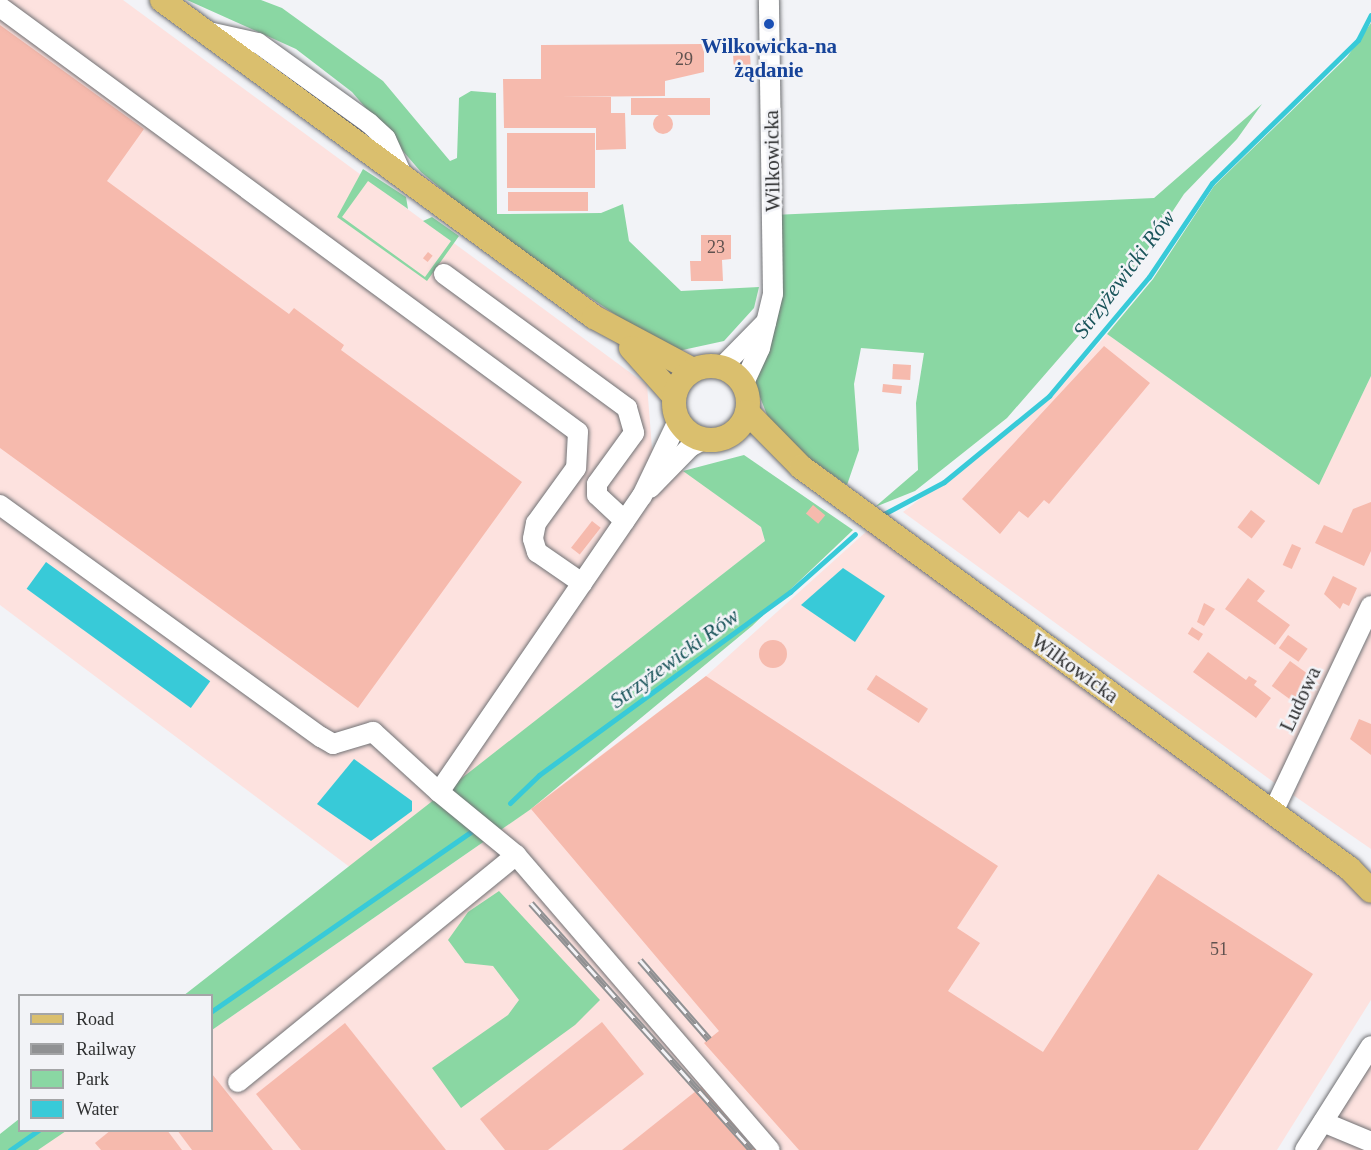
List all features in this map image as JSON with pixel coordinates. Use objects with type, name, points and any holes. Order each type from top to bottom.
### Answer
[{"type":"main road","points":[[162,0],[617,333],[693,369],[722,367],[743,385],[747,412],[731,434],[705,439],[678,421],[674,396],[617,333]]},
{"type":"main road","points":[[674,396],[693,369]]},
{"type":"main road","name":"Wilkowicka","points":[[747,412],[801,467],[1361,874],[1371,891]]},
{"type":"main road","name":"Wilkowicka","points":[[731,434],[801,467]]},
{"type":"street","name":"Wilkowicka","points":[[743,385],[766,322],[773,294],[769,0]]},
{"type":"street","points":[[0,7],[578,432],[576,468],[536,523],[532,539],[537,552],[582,583]]},
{"type":"street","points":[[444,274],[627,408],[634,433],[597,484],[597,495],[625,521]]},
{"type":"street","points":[[722,367],[766,322]]},
{"type":"street","points":[[439,792],[642,496],[678,421]]},
{"type":"street","points":[[642,496],[690,447],[705,439]]},
{"type":"street","points":[[0,505],[333,744],[373,732],[439,792],[516,855],[770,1150]]},
{"type":"street","name":"Ludowa","points":[[1273,812],[1371,606]]},
{"type":"street","points":[[238,1082],[516,855]]},
{"type":"street","points":[[1305,1150],[1371,1046]]},
{"type":"street","points":[[1323,1122],[1371,1142]]},
{"type":"shaded area","points":[[0,0],[123,0],[647,385],[652,448],[761,527],[765,541],[351,868],[0,605]]},
{"type":"shaded area","points":[[1107,334],[1319,484],[1371,376],[1371,595],[1279,786],[903,512],[1052,397]]},
{"type":"shaded area","points":[[868,530],[1371,891],[1371,1000],[1277,1150],[37,1150],[64,1132],[213,1132],[213,1029],[515,820],[706,676]]},
{"type":"shaded area","points":[[1371,630],[1371,849],[1293,795]]},
{"type":"shaded area","points":[[1371,1046],[1371,1150],[1305,1150]]},
{"type":"green space","points":[[187,0],[261,0],[282,8],[383,81],[450,161],[457,158],[459,98],[471,91],[496,93],[497,214],[601,213],[623,204],[629,241],[681,291],[759,287],[754,308],[724,341],[678,351],[665,348],[497,235],[421,172],[352,92],[296,49]]},
{"type":"green space","points":[[1371,23],[1371,376],[1319,485],[1107,334],[1153,279],[1214,186],[1347,57]]},
{"type":"green space","points":[[1262,104],[1237,139],[1184,194],[1128,279],[1007,418],[915,491],[875,507],[918,470],[916,403],[924,353],[861,348],[854,384],[859,450],[847,485],[793,447],[769,420],[749,369],[760,348],[773,215],[1154,198]]},
{"type":"green space","points":[[363,169],[406,197],[408,209],[368,181],[342,217],[425,277],[451,241],[423,221],[432,217],[459,236],[427,281],[337,217]]},
{"type":"green space","points":[[744,455],[853,530],[752,626],[531,809],[213,1029],[213,994],[186,994],[765,541],[761,527],[683,471]]},
{"type":"green space","points":[[499,891],[600,1000],[575,1025],[461,1108],[432,1068],[508,1015],[519,1000],[493,966],[465,963],[448,940],[468,912]]},
{"type":"green space","points":[[18,1120],[18,1132],[65,1132],[38,1150],[0,1150],[0,1134]]},
{"type":"water","points":[[46,562],[210,681],[191,708],[27,589]]},
{"type":"water","points":[[843,568],[885,596],[855,642],[801,605]]},
{"type":"water","points":[[354,759],[412,801],[412,811],[371,841],[317,804]]},
{"type":"building","points":[[0,25],[144,129],[107,181],[289,314],[294,308],[344,345],[341,350],[522,482],[358,708],[0,448]]},
{"type":"building","points":[[704,44],[704,72],[665,81],[665,96],[561,97],[611,97],[611,113],[625,113],[626,149],[596,150],[596,128],[504,128],[503,79],[541,79],[541,45]]},
{"type":"building","points":[[750,53],[751,75],[734,76],[733,54]]},
{"type":"building","points":[[631,98],[710,98],[710,115],[631,115]]},
{"type":"building","points":[[663,114],[670,117],[673,124],[670,131],[663,134],[656,131],[653,124],[656,117]]},
{"type":"building","points":[[507,133],[595,133],[595,188],[507,188]]},
{"type":"building","points":[[508,192],[588,192],[588,211],[508,211]]},
{"type":"building","points":[[701,235],[731,235],[731,259],[722,260],[723,281],[691,281],[690,261],[701,261]]},
{"type":"building","points":[[428,252],[433,256],[428,262],[423,258]]},
{"type":"building","points":[[1104,346],[1150,383],[1049,504],[1044,500],[1028,518],[1019,511],[1000,534],[962,499]]},
{"type":"building","points":[[893,364],[911,365],[910,380],[892,379]]},
{"type":"building","points":[[883,384],[902,386],[901,394],[882,392]]},
{"type":"building","points":[[1371,502],[1371,551],[1364,566],[1315,543],[1324,525],[1342,533],[1353,509]]},
{"type":"building","points":[[813,505],[825,515],[818,524],[806,513]]},
{"type":"building","points":[[1251,510],[1265,521],[1252,538],[1237,527]]},
{"type":"building","points":[[592,521],[601,528],[580,555],[571,548]]},
{"type":"building","points":[[1292,544],[1301,548],[1292,569],[1283,565]]},
{"type":"building","points":[[1333,576],[1357,588],[1349,606],[1343,603],[1340,609],[1324,594]]},
{"type":"building","points":[[1248,578],[1265,591],[1257,601],[1290,625],[1275,645],[1225,609]]},
{"type":"building","points":[[1204,603],[1215,609],[1204,626],[1197,622]]},
{"type":"building","points":[[1192,627],[1203,634],[1199,641],[1188,634]]},
{"type":"building","points":[[1288,635],[1308,649],[1298,662],[1279,648]]},
{"type":"building","points":[[773,640],[783,644],[787,654],[783,664],[773,668],[763,664],[759,654],[763,644]]},
{"type":"building","points":[[1208,652],[1246,680],[1249,676],[1257,681],[1254,685],[1271,698],[1256,718],[1193,672]]},
{"type":"building","points":[[1290,661],[1312,677],[1294,702],[1272,686]]},
{"type":"building","points":[[876,675],[928,709],[919,723],[867,689]]},
{"type":"building","points":[[706,676],[998,866],[957,928],[980,943],[948,991],[1043,1052],[1158,874],[1313,974],[1198,1150],[799,1150],[704,1043],[719,1031],[531,809]]},
{"type":"building","points":[[1359,719],[1371,724],[1371,755],[1350,739]]},
{"type":"building","points":[[602,1022],[644,1074],[548,1150],[505,1150],[480,1119]]},
{"type":"building","points":[[345,1023],[446,1150],[301,1150],[256,1094]]},
{"type":"building","points":[[213,1075],[273,1150],[192,1150],[178,1132],[213,1132]]},
{"type":"building","points":[[701,1087],[756,1150],[622,1150]]},
{"type":"building","points":[[109,1132],[168,1132],[182,1150],[101,1150],[95,1143]]},
{"type":"waterway","name":"Strzyżewicki Rów","points":[[880,516],[944,482],[1049,396],[1149,277],[1212,183],[1358,40],[1371,15]]},
{"type":"waterway","name":"Strzyżewicki Rów","points":[[510,803],[539,775],[790,592],[855,534]]},
{"type":"waterway","name":"Strzyżewicki Rów","points":[[213,1010],[472,831]]},
{"type":"waterway","name":"Strzyżewicki Rów","points":[[10,1150],[36,1132]]},
{"type":"railway","points":[[531,903],[752,1150]]},
{"type":"railway","points":[[640,960],[709,1039]]},
{"type":"place","name":"Wilkowicka-na żądanie","points":[[769,24]]}]
